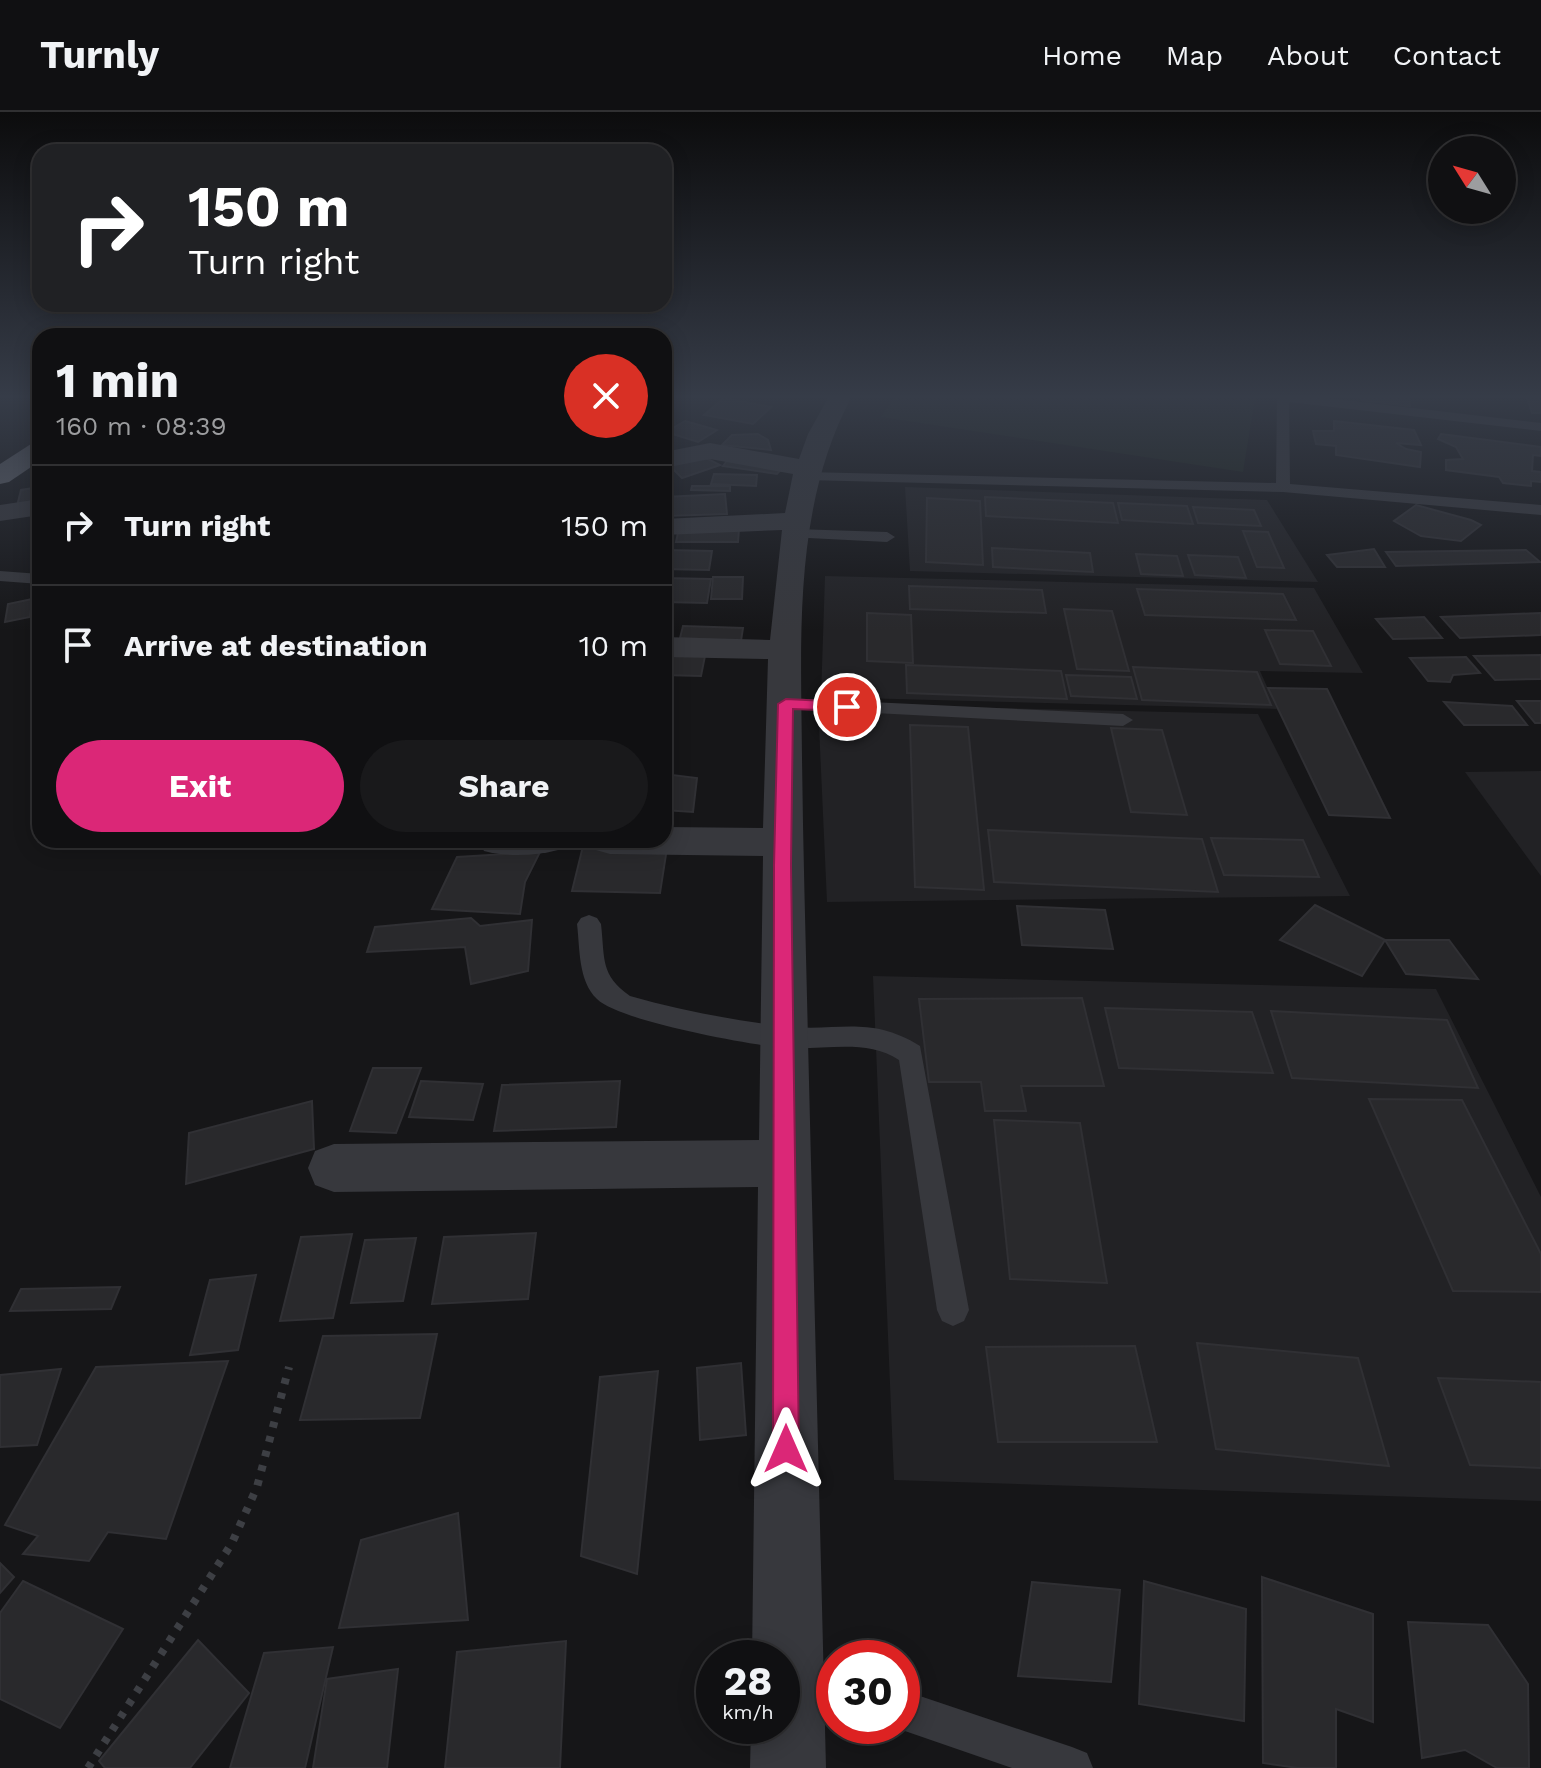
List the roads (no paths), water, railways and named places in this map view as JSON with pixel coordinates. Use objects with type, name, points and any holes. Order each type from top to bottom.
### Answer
[{"type":"street","points":[[756,475],[802,500]]},
{"type":"street","points":[[788,1640],[783,842],[785,650],[802,500],[809,475]]},
{"type":"street","points":[[672,525],[802,500]]},
{"type":"street","points":[[0,513],[32,508]]},
{"type":"street","points":[[672,647],[785,650]]},
{"type":"street","points":[[672,841],[783,842]]},
{"type":"street","points":[[334,1168],[784,1163]]},
{"type":"street","points":[[788,1744],[788,1768]]},
{"type":"lane","points":[[1283,475],[1283,488]]},
{"type":"lane","points":[[802,500],[1283,488],[1541,510]]},
{"type":"lane","points":[[802,500],[887,537]]},
{"type":"lane","points":[[0,576],[32,578]]},
{"type":"lane","points":[[786,704],[1123,720]]},
{"type":"lane","points":[[589,924],[594,971],[604,991],[622,1004],[649,1012],[785,1037],[846,1036],[889,1040],[911,1054],[953,1310]]},
{"type":"lane","points":[[920,1716],[1072,1768]]}]
